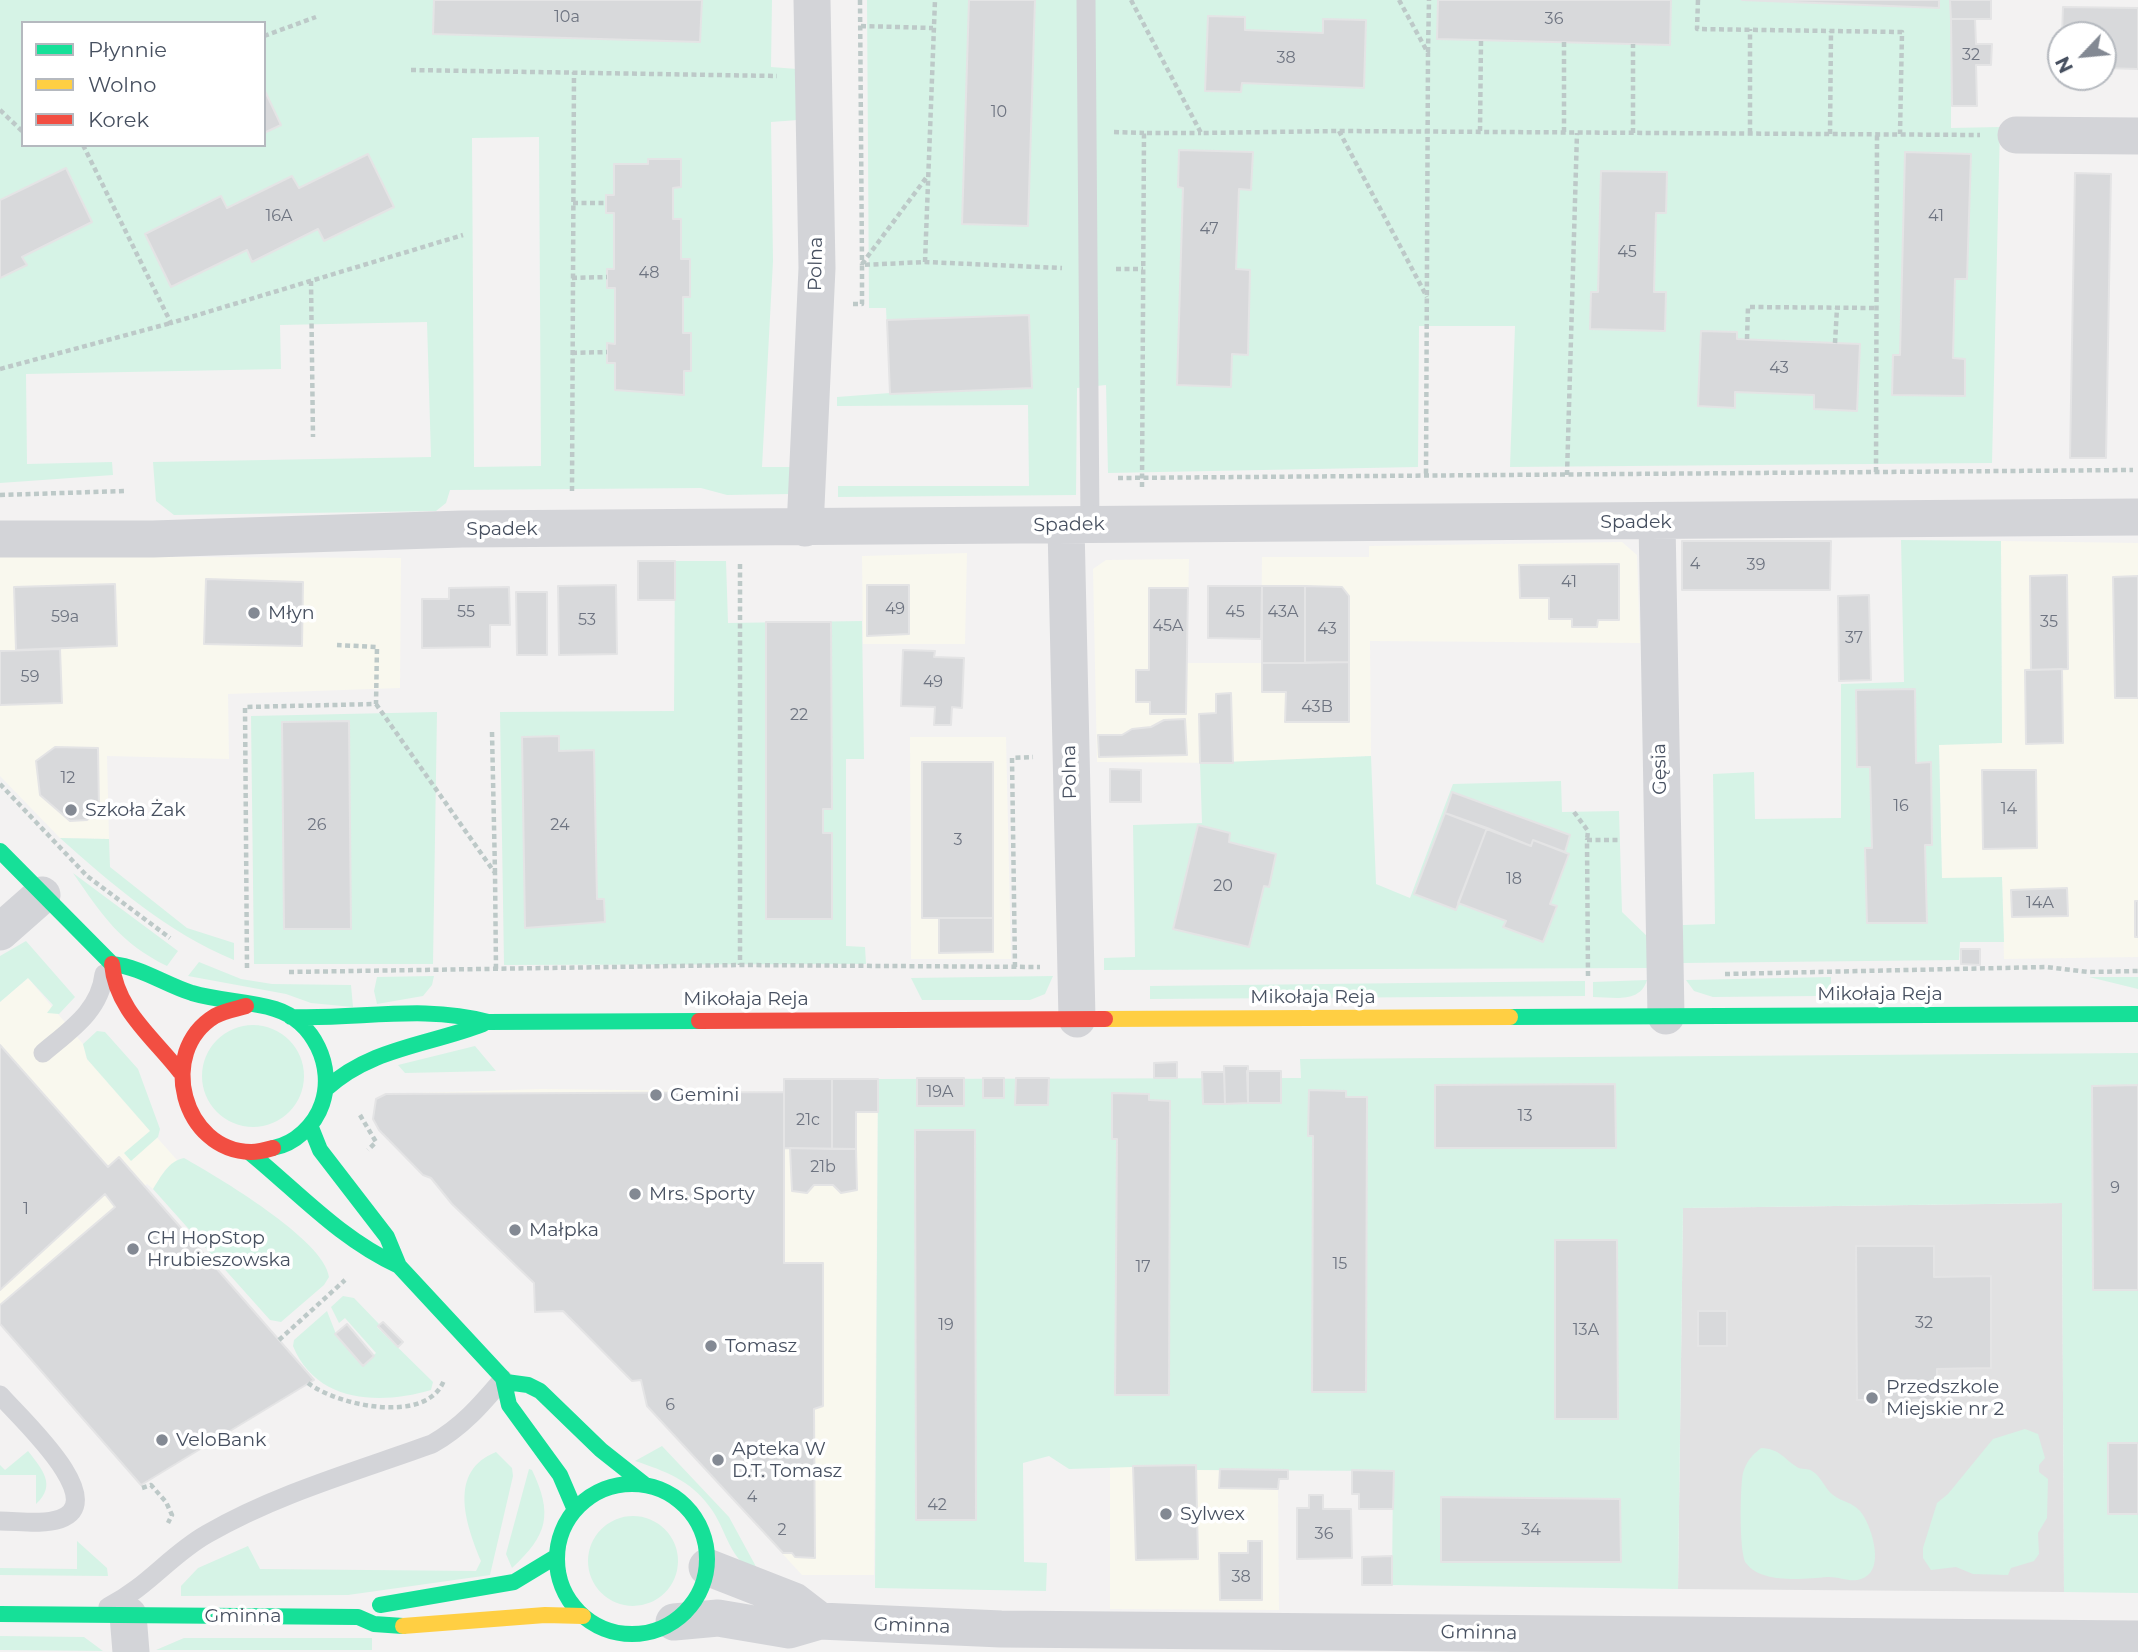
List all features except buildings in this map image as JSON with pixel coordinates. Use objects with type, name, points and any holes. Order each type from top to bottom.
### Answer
[{"type":"street","name":"Polna","points":[[805,528],[817,268],[812,0]]},
{"type":"street","points":[[2017,135],[2138,136]]},
{"type":"street","name":"Spadek","points":[[0,539],[153,539],[462,529],[2138,517]]},
{"type":"street","name":"Gęsia","points":[[1657,522],[1666,1016]]},
{"type":"street","name":"Polna","points":[[1077,1019],[1075,967],[1078,525]]},
{"type":"street","points":[[0,851],[108,960],[132,967],[190,992],[246,1006],[278,1009],[312,1034],[321,1051],[326,1089],[318,1113],[310,1125],[289,1143],[270,1151],[249,1153]]},
{"type":"street","points":[[0,932],[42,895]]},
{"type":"street","points":[[108,960],[120,996],[180,1072]]},
{"type":"street","points":[[246,1006],[212,1018],[197,1032],[186,1051],[180,1072],[187,1110],[198,1127],[212,1140],[249,1153],[281,1177],[358,1247],[399,1266]]},
{"type":"street","name":"Mikołaja Reja","points":[[291,1017],[328,1020],[449,1013],[488,1022],[2138,1014]]},
{"type":"street","name":"Mikołaja Reja","points":[[326,1089],[351,1066],[488,1022]]},
{"type":"street","points":[[310,1125],[320,1150],[387,1237],[399,1266],[505,1380],[509,1405],[560,1475],[575,1510]]},
{"type":"street","points":[[505,1380],[528,1385],[540,1391],[601,1450],[644,1484],[679,1499],[692,1513],[707,1548],[707,1567],[697,1599],[674,1622],[660,1629],[629,1634],[597,1625],[583,1616],[569,1599],[559,1578],[557,1556],[565,1524],[589,1497],[606,1488],[625,1483],[644,1484]]},
{"type":"street","name":"Gminna","points":[[358,1617],[383,1605],[514,1583],[557,1556]]},
{"type":"street","points":[[707,1567],[794,1601],[820,1621]]},
{"type":"street","name":"Gminna","points":[[0,1614],[358,1617],[374,1624],[397,1626],[545,1615],[583,1616]]},
{"type":"street","points":[[128,1615],[131,1652]]},
{"type":"street","name":"Gminna","points":[[674,1622],[718,1618],[789,1630],[820,1621],[1000,1641],[2138,1639]]},
{"type":"lane","name":"Polna","points":[[1078,525],[1089,477],[1086,0]]},
{"type":"lane","points":[[43,1053],[94,1007],[108,960]]},
{"type":"lane","points":[[92,1615],[143,1587],[186,1549],[246,1515],[432,1444],[467,1420],[505,1380]]},
{"type":"lane","points":[[0,1395],[68,1473],[76,1490],[77,1500],[74,1508],[61,1519],[0,1521]]},
{"type":"path","points":[[849,304],[862,304],[860,0]]},
{"type":"path","points":[[925,262],[935,0]]},
{"type":"path","points":[[1131,0],[1201,133]]},
{"type":"path","points":[[1399,0],[1429,53]]},
{"type":"path","points":[[1426,476],[1429,0]]},
{"type":"path","points":[[1698,0],[1697,29],[1902,32],[1900,134]]},
{"type":"path","points":[[266,35],[316,17]]},
{"type":"path","points":[[861,26],[934,28]]},
{"type":"path","points":[[1750,29],[1750,133]]},
{"type":"path","points":[[1829,134],[1831,31]]},
{"type":"path","points":[[1480,131],[1482,40]]},
{"type":"path","points":[[1564,42],[1564,132]]},
{"type":"path","points":[[1633,44],[1633,132]]},
{"type":"path","points":[[411,70],[813,77]]},
{"type":"path","points":[[572,496],[574,72]]},
{"type":"path","points":[[0,110],[21,130]]},
{"type":"path","points":[[1339,131],[1427,298]]},
{"type":"path","points":[[1142,499],[1144,133],[1480,131],[2017,135]]},
{"type":"path","points":[[1567,475],[1577,132]]},
{"type":"path","points":[[1876,472],[1877,134]]},
{"type":"path","points":[[84,147],[171,323]]},
{"type":"path","points":[[862,265],[927,177]]},
{"type":"path","points":[[573,203],[606,202]]},
{"type":"path","points":[[0,369],[171,323],[463,235]]},
{"type":"path","points":[[862,265],[925,262],[1088,269]]},
{"type":"path","points":[[572,278],[607,277]]},
{"type":"path","points":[[311,281],[313,437]]},
{"type":"path","points":[[1747,339],[1748,307],[1876,308]]},
{"type":"path","points":[[1835,343],[1837,307]]},
{"type":"path","points":[[572,352],[607,352]]},
{"type":"path","points":[[1089,477],[2133,470]]},
{"type":"path","points":[[0,495],[125,491]]},
{"type":"path","points":[[740,563],[740,965]]},
{"type":"path","points":[[337,646],[377,647],[376,704],[495,873]]},
{"type":"path","points":[[247,969],[245,707],[376,704]]},
{"type":"path","points":[[492,732],[496,970]]},
{"type":"path","points":[[1015,967],[1012,758],[1036,757]]},
{"type":"path","points":[[0,784],[87,876],[172,940]]},
{"type":"path","points":[[1574,812],[1587,831],[1588,976]]},
{"type":"path","points":[[1587,840],[1620,840]]},
{"type":"path","points":[[285,972],[740,965],[1075,967]]},
{"type":"path","points":[[239,967],[257,970]]},
{"type":"path","points":[[1665,976],[2046,967],[2088,972],[2138,971]]},
{"type":"path","points":[[360,1106],[360,1116],[376,1142],[361,1156]]},
{"type":"path","points":[[279,1340],[348,1277]]},
{"type":"path","points":[[308,1383],[323,1394],[346,1403],[384,1407],[414,1404],[433,1397],[444,1380]]},
{"type":"path","points":[[142,1488],[151,1485],[171,1508],[170,1521],[163,1530]]},
{"type":"shaded area","points":[[2001,541],[2138,543],[2138,957],[2004,959],[2002,878],[1942,879],[1939,744],[2002,743]]},
{"type":"shaded area","points":[[1622,542],[1637,555],[1640,643],[1370,641],[1371,756],[1233,763],[1097,762],[1093,569],[1106,560],[1189,559],[1187,663],[1261,663],[1262,557],[1369,557],[1369,546]]},
{"type":"shaded area","points":[[967,553],[965,644],[863,644],[862,556]]},
{"type":"shaded area","points":[[0,556],[401,558],[400,688],[228,694],[229,759],[107,756],[109,839],[60,838],[0,776]]},
{"type":"shaded area","points":[[910,737],[1006,737],[1011,959],[911,959]]},
{"type":"shaded area","points":[[28,978],[83,1044],[87,1059],[177,1160],[165,1170],[153,1189],[147,1184],[0,1306],[0,1002]]},
{"type":"shaded area","name":"Tomasz","points":[[784,1079],[878,1079],[874,1575],[802,1575],[647,1406],[641,1380],[632,1381],[564,1311],[535,1312],[534,1283],[452,1204],[431,1178],[423,1175],[379,1130],[373,1119],[376,1099],[386,1094],[541,1089],[784,1092]]},
{"type":"shaded area","name":"Przedszkole Miejskie nr 2","points":[[2062,1203],[2064,1592],[1678,1589],[1683,1208]]},
{"type":"shaded area","points":[[1196,1465],[1197,1470],[1220,1469],[1220,1488],[1278,1489],[1279,1610],[1110,1609],[1110,1467]]},
{"type":"green space","points":[[0,0],[772,0],[771,67],[797,69],[798,120],[771,122],[773,261],[762,467],[790,467],[791,494],[727,495],[701,488],[450,490],[446,503],[436,511],[174,515],[156,501],[153,462],[431,457],[427,322],[280,325],[281,369],[26,374],[27,464],[112,462],[113,475],[0,483]],"holes":[[[539,137],[541,466],[474,467],[472,138]]]},
{"type":"green space","points":[[867,0],[1951,0],[1951,128],[2000,127],[1992,463],[1510,467],[1515,326],[1419,326],[1418,467],[1108,473],[1106,385],[1077,388],[1076,495],[838,497],[838,486],[1029,486],[1028,405],[837,406],[837,397],[890,393],[886,308],[869,308]]},
{"type":"green space","points":[[1901,540],[2001,541],[2002,743],[1939,745],[1942,878],[2002,877],[2004,942],[1960,942],[1959,960],[1683,963],[1683,925],[1715,924],[1713,774],[1754,772],[1755,819],[1841,818],[1841,684],[1904,682]]},
{"type":"green space","points":[[675,561],[726,561],[728,623],[862,621],[864,759],[846,759],[846,946],[865,947],[866,964],[504,965],[500,712],[674,711]]},
{"type":"green space","points":[[437,712],[433,964],[254,964],[251,716]]},
{"type":"green space","points":[[1371,756],[1376,884],[1410,898],[1453,784],[1561,781],[1562,812],[1619,811],[1622,912],[1650,939],[1649,968],[1104,970],[1104,958],[1135,957],[1133,825],[1202,823],[1200,763]]},
{"type":"green space","points":[[60,838],[109,839],[110,867],[187,928],[234,943],[234,960],[164,922],[121,890]]},
{"type":"green space","points":[[73,873],[178,951],[167,966],[124,938],[103,915]]},
{"type":"green space","points":[[26,941],[75,997],[59,1014],[47,1013],[53,1005],[28,978],[0,1002],[0,956]]},
{"type":"green space","points":[[199,962],[241,979],[272,984],[351,985],[353,1007],[311,1003],[286,994],[188,976]]},
{"type":"green space","points":[[434,976],[432,985],[423,996],[377,1004],[374,991],[377,977]]},
{"type":"green space","points":[[1053,976],[1045,994],[1030,1000],[922,1000],[911,978]]},
{"type":"green space","points":[[1831,977],[1831,988],[1816,996],[1713,997],[1694,991],[1686,980]]},
{"type":"green space","points":[[2089,977],[2138,977],[2138,989]]},
{"type":"green space","points":[[1647,980],[1643,988],[1632,996],[1593,997],[1593,982]]},
{"type":"green space","points":[[1585,981],[1585,996],[1150,999],[1150,986]]},
{"type":"green space","points":[[253,1025],[272,1029],[289,1040],[300,1057],[304,1076],[300,1095],[289,1112],[272,1123],[253,1127],[234,1123],[217,1112],[206,1095],[202,1076],[206,1057],[217,1040],[234,1029]]},
{"type":"green space","points":[[97,1031],[105,1032],[138,1069],[160,1129],[158,1137],[131,1161],[124,1153],[150,1131],[87,1059],[83,1044]]},
{"type":"green space","points":[[475,1046],[496,1071],[405,1073],[398,1065]]},
{"type":"green space","points":[[2138,1053],[2138,1443],[2108,1514],[2138,1514],[2138,1593],[2064,1592],[2062,1203],[1683,1208],[1678,1589],[1392,1585],[1393,1471],[1196,1470],[1196,1465],[1069,1469],[1049,1456],[1023,1463],[1024,1562],[1047,1563],[1046,1591],[875,1588],[878,1079],[1301,1078],[1300,1059]]},
{"type":"green space","points":[[184,1158],[267,1210],[309,1245],[323,1262],[329,1277],[324,1285],[281,1322],[270,1320],[153,1189],[169,1166]]},
{"type":"green space","points":[[343,1296],[354,1298],[379,1324],[377,1327],[433,1382],[431,1390],[391,1397],[352,1395],[333,1389],[317,1379],[303,1365],[293,1346],[294,1340],[327,1311],[336,1334],[363,1365],[376,1353],[345,1318],[339,1323],[331,1307]]},
{"type":"green space","points":[[2025,1429],[2038,1434],[2045,1458],[2039,1465],[2039,1472],[2048,1479],[2047,1518],[2038,1533],[2039,1554],[2034,1561],[2011,1568],[2008,1575],[1973,1574],[1956,1567],[1931,1570],[1923,1558],[1923,1548],[1937,1503],[1948,1494],[1993,1439]]},
{"type":"green space","points":[[662,1446],[729,1517],[760,1574],[741,1562],[715,1515],[694,1489],[667,1473],[635,1461]]},
{"type":"green space","points":[[1761,1448],[1777,1452],[1799,1468],[1812,1471],[1833,1495],[1860,1511],[1874,1543],[1875,1562],[1868,1575],[1858,1580],[1833,1577],[1784,1579],[1762,1574],[1746,1563],[1741,1534],[1742,1480],[1748,1462]]},
{"type":"green space","points":[[28,1451],[45,1477],[46,1490],[36,1504],[36,1475],[0,1475],[0,1465],[5,1470]]},
{"type":"green space","points":[[496,1452],[512,1468],[513,1476],[490,1575],[348,1595],[181,1596],[181,1586],[198,1568],[248,1546],[260,1569],[476,1571],[481,1561],[466,1515],[466,1485],[471,1472],[481,1461]]},
{"type":"green space","points":[[529,1469],[539,1485],[543,1499],[543,1523],[533,1545],[512,1568],[506,1554]]},
{"type":"green space","points":[[633,1516],[650,1520],[665,1529],[674,1544],[678,1561],[674,1578],[665,1593],[650,1602],[633,1606],[616,1602],[601,1593],[592,1578],[588,1561],[592,1544],[601,1529],[616,1520]]},
{"type":"green space","points":[[77,1541],[107,1568],[108,1576],[0,1575],[0,1568],[77,1569]]},
{"type":"green space","points":[[0,1636],[84,1637],[103,1651],[0,1650]]},
{"type":"green space","points":[[184,1638],[372,1638],[372,1650],[156,1650]]},
{"type":"traffic: fast","points":[[0,851],[112,964],[133,969],[192,993],[275,1009],[301,1024],[318,1047],[323,1061],[326,1075],[322,1104],[303,1132],[289,1142],[273,1148]]},
{"type":"traffic: fast","points":[[291,1017],[415,1013],[488,1022],[699,1021]]},
{"type":"traffic: fast","points":[[1510,1017],[2138,1014]]},
{"type":"traffic: fast","points":[[326,1089],[343,1075],[381,1056],[483,1024]]},
{"type":"traffic: fast","points":[[310,1125],[320,1150],[387,1237],[399,1266],[503,1378],[509,1405],[560,1475],[575,1510]]},
{"type":"traffic: fast","points":[[249,1152],[339,1229],[399,1266]]},
{"type":"traffic: fast","points":[[506,1382],[528,1385],[540,1391],[601,1450],[644,1484]]},
{"type":"traffic: fast","points":[[632,1484],[661,1490],[685,1506],[701,1530],[707,1559],[701,1588],[685,1612],[661,1628],[632,1634],[603,1628],[579,1612],[563,1588],[557,1559],[563,1530],[579,1506],[603,1490],[632,1484]]},
{"type":"traffic: fast","points":[[380,1605],[514,1582],[557,1556]]},
{"type":"traffic: fast","points":[[0,1614],[358,1617],[374,1624],[403,1626]]},
{"type":"traffic: slow","points":[[1105,1019],[1510,1017]]},
{"type":"traffic: slow","points":[[403,1626],[545,1615],[583,1616]]},
{"type":"traffic: jam","points":[[112,964],[115,980],[128,1009],[180,1072]]},
{"type":"traffic: jam","points":[[246,1006],[215,1016],[197,1032],[186,1052],[183,1075],[185,1097],[194,1118],[208,1135],[228,1147],[251,1152],[273,1148]]},
{"type":"traffic: jam","points":[[699,1021],[1105,1019]]},
{"type":"place","name":"Młyn","points":[[254,613]]},
{"type":"place","name":"Szkoła Żak","points":[[71,810]]},
{"type":"place","name":"Gemini","points":[[656,1095]]},
{"type":"place","name":"Mrs. Sporty","points":[[635,1194]]},
{"type":"place","name":"Małpka","points":[[515,1230]]},
{"type":"place","name":"CH HopStop Hrubieszowska","points":[[133,1249]]},
{"type":"place","name":"Tomasz","points":[[711,1346]]},
{"type":"place","name":"Przedszkole Miejskie nr 2","points":[[1872,1398]]},
{"type":"place","name":"VeloBank","points":[[162,1440]]},
{"type":"place","name":"Apteka W D.T. Tomasz","points":[[718,1460]]},
{"type":"place","name":"Sylwex","points":[[1166,1514]]}]
